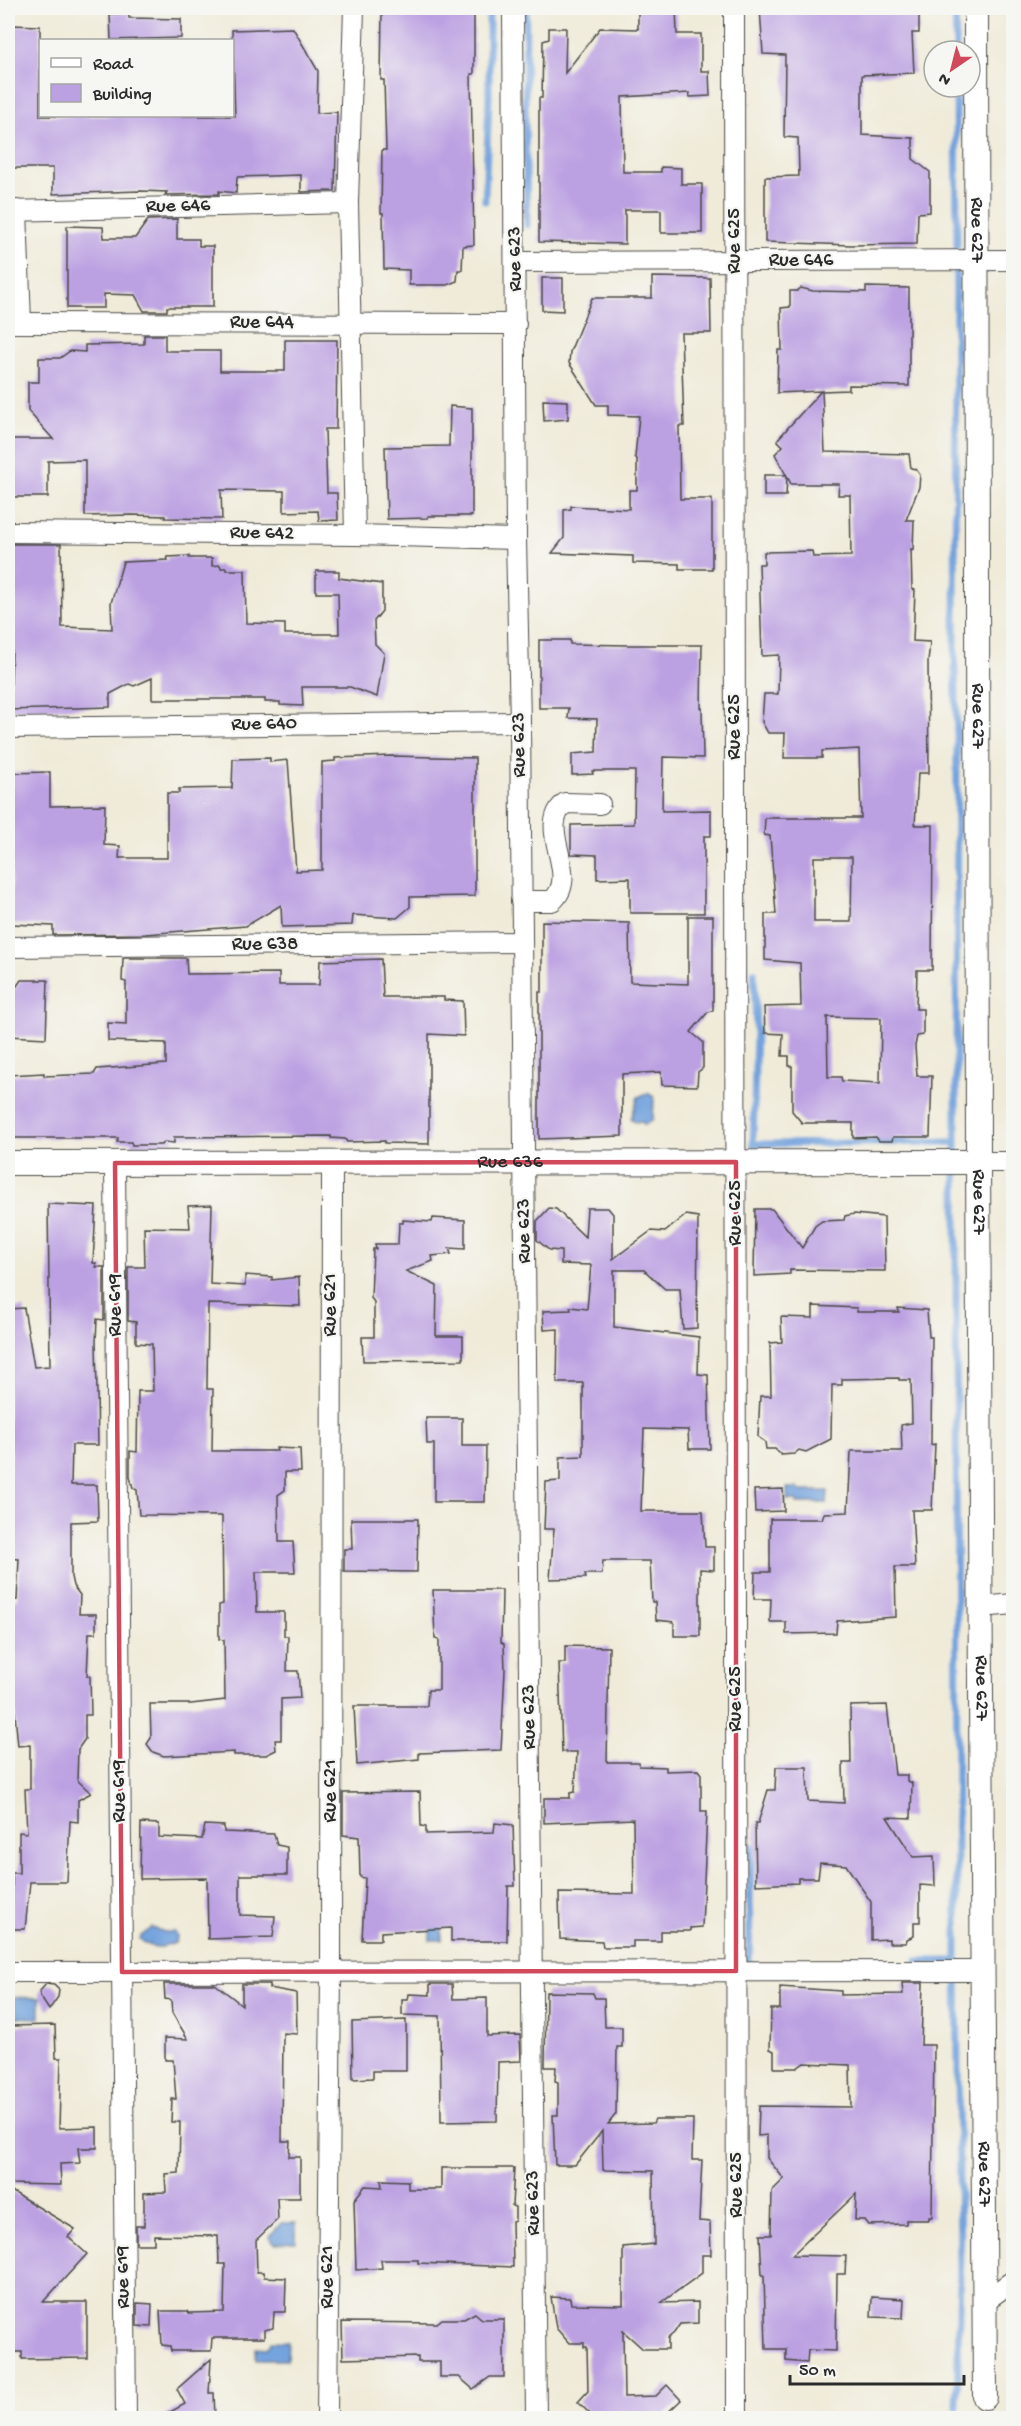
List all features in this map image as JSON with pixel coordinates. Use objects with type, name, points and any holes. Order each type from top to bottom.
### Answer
[{"type":"street","points":[[354,8],[348,202],[355,535]]},
{"type":"street","name":"Rue 623","points":[[513,8],[516,539],[520,722],[536,2418]]},
{"type":"street","name":"Rue 625","points":[[735,8],[737,2418]]},
{"type":"street","name":"Rue 627","points":[[976,8],[978,1162],[985,2397]]},
{"type":"street","name":"Rue 646","points":[[12,210],[348,202]]},
{"type":"street","points":[[12,210],[14,323]]},
{"type":"street","name":"Rue 646","points":[[516,262],[1014,260]]},
{"type":"street","name":"Rue 644","points":[[14,323],[516,324]]},
{"type":"street","name":"Rue 642","points":[[8,532],[516,539]]},
{"type":"street","name":"Rue 640","points":[[8,729],[520,722]]},
{"type":"street","points":[[521,901],[552,901],[559,895],[564,884],[553,821],[556,810],[565,803],[600,804]]},
{"type":"street","name":"Rue 638","points":[[8,947],[522,942]]},
{"type":"street","name":"Rue 636","points":[[8,1163],[1014,1162]]},
{"type":"street","name":"Rue 619","points":[[115,1163],[126,2418]]},
{"type":"street","name":"Rue 621","points":[[327,2418],[331,1972],[332,1163]]},
{"type":"street","points":[[981,1607],[1014,1604]]},
{"type":"street","points":[[8,1972],[983,1971]]},
{"type":"street","points":[[985,2301],[1014,2280]]},
{"type":"highlighted area","points":[[736,1162],[736,1971],[122,1972],[115,1163]]},
{"type":"water","points":[[647,1093],[654,1097],[653,1119],[645,1125],[641,1121],[636,1122],[631,1119],[638,1097]]},
{"type":"water","points":[[787,1488],[797,1488],[800,1491],[828,1491],[827,1503],[797,1503],[797,1500],[787,1500]]},
{"type":"water","points":[[430,1917],[442,1917],[442,1940],[430,1940]]},
{"type":"water","points":[[152,1928],[175,1932],[177,1937],[175,1943],[156,1947],[148,1945],[140,1939]]},
{"type":"water","points":[[8,1997],[40,1998],[40,2018],[8,2017]]},
{"type":"water","points":[[281,2223],[296,2223],[296,2242],[275,2243],[269,2237]]},
{"type":"water","points":[[272,2341],[288,2342],[287,2360],[256,2360],[256,2347],[267,2348]]},
{"type":"building","points":[[382,8],[474,8],[474,74],[471,74],[474,245],[463,246],[462,270],[458,270],[457,281],[447,285],[409,285],[409,270],[384,269],[383,213],[381,213],[382,150],[386,150],[384,80],[381,80]]},
{"type":"building","points":[[638,8],[676,8],[677,34],[701,34],[701,71],[709,71],[710,96],[690,97],[689,93],[622,97],[623,172],[661,172],[661,167],[681,168],[681,184],[702,184],[702,233],[661,233],[661,210],[625,210],[625,244],[539,242],[539,98],[542,98],[543,41],[549,39],[549,28],[566,28],[565,73],[600,28],[638,29]]},
{"type":"building","points":[[760,8],[919,8],[919,33],[912,33],[914,73],[862,75],[862,135],[913,138],[913,159],[930,172],[930,212],[918,213],[917,244],[851,245],[765,242],[765,177],[799,176],[798,138],[784,137],[785,55],[763,54]]},
{"type":"building","points":[[129,13],[129,18],[181,19],[181,38],[111,39],[110,14]]},
{"type":"building","points":[[10,25],[40,26],[39,117],[234,117],[232,30],[293,28],[318,71],[317,113],[337,112],[335,191],[301,192],[301,175],[237,177],[236,193],[219,191],[219,194],[165,195],[167,192],[140,191],[53,194],[53,168],[8,168]]},
{"type":"building","points":[[177,219],[177,239],[199,239],[199,246],[213,246],[213,307],[167,307],[167,311],[144,311],[135,295],[104,294],[104,308],[67,308],[67,226],[103,227],[104,238],[135,238],[148,220]]},
{"type":"building","points":[[652,277],[710,278],[711,333],[681,333],[684,426],[679,426],[680,499],[712,499],[712,569],[679,569],[679,564],[633,563],[633,556],[552,553],[564,538],[564,510],[571,509],[571,506],[629,509],[629,490],[637,490],[637,459],[635,457],[639,416],[608,415],[608,405],[596,405],[569,363],[570,352],[592,298],[652,298]]},
{"type":"building","points":[[542,278],[563,278],[563,311],[542,310]]},
{"type":"building","points":[[866,287],[909,288],[909,386],[849,385],[849,390],[822,391],[825,452],[909,454],[911,468],[916,469],[920,475],[919,487],[906,520],[914,520],[913,550],[911,549],[912,589],[915,590],[913,641],[930,642],[928,662],[929,773],[918,773],[915,825],[933,825],[932,970],[917,970],[916,1009],[923,1009],[923,1035],[917,1036],[915,1046],[917,1076],[932,1076],[930,1137],[893,1137],[892,1141],[879,1141],[876,1137],[853,1138],[853,1123],[802,1123],[792,1111],[792,1066],[789,1066],[789,1056],[782,1056],[783,1034],[765,1033],[764,1007],[801,1006],[800,963],[765,960],[765,914],[776,914],[770,836],[764,835],[765,818],[861,818],[859,749],[822,751],[822,758],[784,758],[785,733],[768,733],[762,722],[764,694],[778,694],[779,655],[762,656],[759,564],[764,564],[764,552],[812,551],[813,557],[851,556],[850,495],[838,495],[839,484],[791,484],[787,476],[786,496],[764,496],[764,475],[786,475],[775,454],[783,446],[777,440],[821,391],[777,393],[778,350],[782,350],[781,308],[790,307],[790,291],[797,291],[801,288],[813,291],[866,292]],"holes":[[[814,857],[852,857],[851,922],[814,922]],[[827,1017],[881,1018],[880,1083],[842,1081],[841,1077],[828,1077]]]},
{"type":"building","points":[[144,335],[165,335],[165,351],[220,351],[220,371],[285,371],[285,340],[337,340],[336,429],[325,429],[327,493],[337,493],[338,520],[319,521],[318,511],[284,512],[284,491],[221,490],[222,519],[133,515],[85,516],[85,460],[48,461],[48,497],[8,497],[8,439],[53,439],[28,411],[28,382],[39,382],[39,358],[60,358],[70,351],[85,352],[85,345],[144,344]]},
{"type":"building","points":[[543,400],[568,401],[568,419],[544,421]]},
{"type":"building","points":[[450,406],[472,408],[472,516],[387,519],[385,447],[449,446]]},
{"type":"building","points":[[8,544],[61,544],[62,627],[112,629],[111,603],[123,562],[168,560],[167,557],[189,556],[189,558],[212,558],[212,566],[220,565],[221,568],[227,568],[226,570],[245,570],[246,623],[285,624],[285,634],[339,634],[338,593],[316,593],[316,571],[339,571],[339,578],[382,584],[382,611],[374,621],[375,644],[384,653],[377,697],[350,687],[302,687],[303,706],[280,705],[280,702],[265,702],[265,699],[152,699],[152,678],[134,686],[129,684],[110,694],[110,707],[8,710],[13,607],[8,606]]},
{"type":"building","points":[[539,640],[570,640],[570,644],[702,645],[703,758],[663,757],[662,811],[711,810],[711,836],[704,836],[704,913],[630,913],[630,878],[597,879],[597,855],[571,854],[571,825],[634,824],[635,771],[592,771],[593,774],[572,775],[572,754],[596,752],[597,719],[568,718],[569,708],[539,708]]},
{"type":"building","points":[[391,756],[475,758],[475,896],[410,897],[410,907],[397,918],[353,915],[352,925],[282,927],[281,905],[246,926],[145,934],[53,935],[53,926],[12,924],[11,856],[8,856],[8,773],[50,772],[50,806],[105,805],[104,845],[120,846],[119,858],[167,858],[167,793],[179,793],[179,789],[232,788],[233,759],[270,758],[270,762],[288,760],[296,871],[322,870],[322,762],[335,761],[335,758]]},
{"type":"building","points":[[688,916],[713,916],[713,1011],[708,1012],[691,1032],[703,1042],[703,1068],[698,1072],[697,1086],[662,1085],[661,1072],[622,1074],[622,1136],[539,1139],[539,992],[542,992],[542,921],[629,923],[630,982],[688,984]]},
{"type":"building","points":[[123,958],[186,958],[187,974],[279,973],[279,985],[319,985],[320,961],[381,959],[383,997],[444,997],[444,1000],[463,1001],[464,1036],[429,1034],[429,1144],[385,1143],[385,1141],[347,1142],[345,1139],[331,1138],[331,1136],[174,1137],[174,1143],[164,1142],[162,1145],[132,1145],[131,1142],[117,1142],[118,1138],[8,1138],[8,1075],[94,1074],[97,1069],[166,1064],[166,1043],[108,1041],[108,1023],[126,1024],[126,982],[122,981]]},
{"type":"building","points":[[21,980],[48,980],[46,1038],[8,1036],[8,990],[14,990]]},
{"type":"building","points":[[48,1204],[96,1206],[93,1263],[96,1263],[96,1267],[104,1267],[104,1320],[97,1319],[96,1341],[98,1445],[72,1445],[71,1485],[97,1485],[98,1521],[71,1522],[71,1577],[73,1586],[80,1595],[79,1614],[96,1614],[96,1633],[89,1633],[87,1676],[90,1676],[91,1715],[85,1715],[85,1739],[78,1749],[77,1780],[91,1793],[78,1800],[78,1822],[70,1821],[67,1882],[30,1882],[25,1929],[12,1929],[12,1873],[19,1873],[19,1832],[27,1833],[25,1789],[30,1789],[30,1745],[18,1746],[13,1693],[12,1620],[8,1620],[8,1600],[17,1600],[19,1559],[8,1558],[8,1491],[11,1449],[8,1449],[8,1309],[24,1308],[34,1367],[50,1366]]},
{"type":"building","points":[[212,1205],[210,1284],[245,1286],[245,1275],[272,1277],[272,1280],[299,1277],[300,1306],[208,1304],[207,1389],[213,1389],[212,1451],[300,1449],[301,1472],[285,1472],[285,1490],[278,1495],[279,1542],[293,1542],[295,1572],[256,1572],[257,1612],[284,1612],[284,1636],[288,1636],[287,1671],[298,1671],[300,1698],[281,1699],[281,1740],[275,1740],[276,1750],[266,1755],[234,1755],[234,1752],[164,1756],[153,1752],[147,1744],[151,1738],[150,1704],[191,1704],[225,1700],[224,1640],[219,1639],[219,1605],[223,1604],[222,1516],[139,1515],[137,1490],[133,1488],[130,1477],[130,1451],[137,1452],[138,1391],[153,1391],[152,1344],[136,1343],[136,1322],[128,1321],[128,1267],[145,1267],[144,1227],[190,1228],[188,1206]]},
{"type":"building","points":[[549,1208],[556,1209],[585,1237],[587,1208],[608,1208],[613,1214],[613,1259],[651,1231],[665,1232],[686,1215],[698,1217],[697,1328],[683,1329],[680,1289],[665,1289],[644,1270],[614,1270],[614,1327],[699,1337],[698,1374],[708,1375],[710,1449],[689,1449],[688,1430],[644,1429],[641,1511],[703,1511],[705,1547],[714,1547],[714,1570],[700,1569],[700,1636],[674,1636],[674,1622],[656,1620],[655,1602],[652,1602],[650,1561],[603,1561],[602,1574],[585,1574],[586,1578],[550,1579],[554,1529],[544,1529],[546,1482],[560,1481],[560,1457],[583,1456],[583,1383],[557,1383],[558,1329],[544,1330],[543,1311],[571,1310],[570,1307],[587,1309],[591,1265],[561,1264],[561,1251],[549,1250],[537,1240],[537,1221]]},
{"type":"building","points":[[755,1209],[772,1209],[802,1248],[815,1226],[822,1221],[844,1220],[845,1216],[854,1214],[884,1217],[885,1271],[790,1270],[790,1274],[754,1276]]},
{"type":"building","points":[[433,1218],[465,1220],[465,1249],[449,1248],[451,1254],[432,1256],[433,1261],[406,1271],[437,1286],[436,1336],[463,1336],[463,1360],[363,1361],[362,1337],[374,1337],[374,1302],[371,1298],[375,1244],[398,1244],[399,1223],[403,1223],[403,1220],[432,1222]]},
{"type":"building","points":[[813,1306],[857,1308],[857,1312],[899,1312],[898,1308],[927,1310],[929,1337],[932,1337],[931,1445],[935,1444],[932,1510],[912,1510],[915,1567],[895,1567],[896,1617],[837,1621],[836,1633],[786,1634],[786,1622],[770,1622],[771,1599],[754,1599],[755,1572],[770,1572],[770,1519],[822,1519],[824,1513],[848,1512],[851,1451],[902,1451],[901,1425],[912,1423],[911,1380],[899,1380],[899,1378],[842,1379],[842,1385],[832,1385],[831,1439],[806,1452],[799,1450],[794,1454],[781,1455],[775,1449],[766,1449],[765,1442],[758,1437],[760,1396],[771,1396],[770,1343],[782,1342],[781,1317],[813,1318]]},
{"type":"building","points":[[426,1418],[462,1418],[462,1446],[486,1446],[485,1502],[434,1502],[434,1444],[427,1444]]},
{"type":"building","points":[[783,1489],[784,1511],[755,1512],[754,1490]]},
{"type":"building","points":[[351,1519],[418,1519],[417,1572],[344,1571],[344,1549],[352,1549]]},
{"type":"building","points":[[433,1590],[502,1590],[501,1642],[504,1644],[505,1670],[501,1750],[419,1753],[419,1759],[357,1765],[354,1706],[427,1706],[428,1690],[439,1690],[439,1639],[435,1638]]},
{"type":"building","points":[[565,1646],[609,1647],[607,1762],[639,1762],[639,1766],[666,1767],[666,1771],[698,1770],[701,1774],[701,1811],[707,1811],[702,1927],[690,1928],[690,1931],[661,1931],[661,1941],[633,1941],[633,1947],[603,1947],[602,1941],[560,1939],[559,1893],[634,1894],[633,1819],[544,1823],[544,1798],[570,1798],[570,1793],[575,1792],[577,1752],[562,1752],[559,1663],[565,1663]]},
{"type":"building","points":[[887,1705],[895,1775],[907,1775],[907,1781],[912,1783],[911,1818],[887,1817],[913,1857],[934,1856],[935,1886],[920,1885],[920,1922],[914,1922],[914,1936],[907,1939],[906,1943],[889,1943],[889,1939],[871,1940],[871,1902],[846,1865],[820,1863],[818,1878],[798,1878],[798,1883],[756,1885],[755,1823],[758,1823],[768,1790],[775,1790],[776,1767],[807,1767],[808,1801],[844,1803],[843,1763],[851,1763],[850,1706]]},
{"type":"building","points":[[420,1792],[421,1826],[426,1827],[426,1834],[494,1832],[495,1823],[513,1825],[515,1886],[508,1886],[507,1941],[451,1941],[451,1928],[381,1932],[381,1940],[362,1940],[365,1878],[360,1877],[359,1837],[343,1835],[343,1793]]},
{"type":"building","points":[[141,1823],[159,1824],[159,1837],[202,1839],[205,1825],[224,1826],[224,1832],[274,1834],[277,1845],[287,1847],[287,1875],[240,1875],[240,1915],[275,1916],[273,1937],[208,1939],[207,1878],[140,1879]]},
{"type":"building","points":[[902,1983],[923,1983],[921,2045],[934,2045],[932,2217],[929,2217],[929,2220],[906,2220],[906,2224],[868,2225],[864,2220],[855,2220],[856,2194],[792,2255],[846,2256],[845,2274],[837,2274],[836,2351],[808,2350],[807,2363],[786,2361],[786,2349],[766,2349],[764,2275],[762,2275],[760,2235],[771,2235],[772,2191],[784,2179],[767,2158],[767,2135],[758,2136],[759,2106],[851,2107],[850,2065],[804,2063],[797,2068],[774,2068],[774,2051],[770,2049],[771,2009],[780,2009],[780,1987],[841,1991],[841,1995],[903,1994]]},
{"type":"building","points":[[46,1984],[54,1985],[59,1990],[58,1997],[49,2010],[40,1996],[40,1991]]},
{"type":"building","points":[[164,1984],[215,1984],[242,2005],[242,1984],[269,1984],[269,1988],[296,1993],[297,2034],[283,2033],[282,2141],[290,2141],[289,2157],[300,2157],[300,2198],[277,2198],[278,2219],[256,2240],[257,2272],[263,2272],[264,2277],[286,2278],[285,2312],[274,2312],[273,2328],[264,2330],[264,2338],[212,2338],[211,2351],[171,2351],[170,2346],[162,2345],[160,2311],[224,2312],[225,2264],[219,2264],[218,2236],[154,2235],[154,2244],[136,2244],[136,2226],[144,2226],[144,2193],[166,2192],[165,2174],[179,2173],[180,2122],[171,2122],[172,2099],[176,2099],[173,2060],[165,2060],[165,2038],[188,2039],[172,2013],[171,2000],[165,1999]]},
{"type":"building","points":[[430,1984],[452,1984],[453,1999],[487,1998],[487,2036],[520,2035],[521,2061],[498,2062],[497,2121],[441,2122],[440,2016],[402,2015],[402,2000],[408,2000],[409,1994],[430,1995]]},
{"type":"building","points":[[546,1992],[593,1993],[595,1998],[604,1998],[605,2027],[622,2027],[622,2047],[617,2047],[616,2114],[608,2124],[653,2123],[655,2119],[693,2119],[692,2160],[702,2160],[699,2221],[710,2222],[711,2255],[702,2255],[702,2273],[661,2303],[698,2302],[698,2323],[680,2324],[668,2338],[668,2349],[643,2349],[623,2331],[624,2397],[656,2396],[667,2385],[681,2400],[662,2418],[594,2418],[578,2402],[588,2391],[587,2347],[584,2347],[584,2343],[569,2343],[556,2328],[551,2297],[570,2298],[571,2304],[623,2305],[623,2247],[654,2244],[653,2171],[603,2170],[602,2131],[575,2165],[555,2165],[553,2115],[558,2115],[558,2082],[555,2081],[556,2067],[545,2067]]},
{"type":"building","points":[[406,2020],[406,2071],[373,2071],[373,2078],[353,2079],[352,2022]]},
{"type":"building","points":[[55,2025],[56,2058],[61,2058],[59,2128],[97,2127],[97,2148],[78,2148],[80,2163],[60,2164],[61,2185],[8,2184],[8,2026]]},
{"type":"building","points":[[441,2168],[514,2168],[513,2267],[418,2263],[418,2260],[381,2260],[382,2268],[356,2270],[354,2200],[365,2186],[382,2187],[381,2180],[408,2181],[408,2189],[441,2189]]},
{"type":"building","points":[[8,2189],[75,2229],[68,2237],[87,2254],[43,2302],[87,2302],[87,2358],[22,2359],[22,2352],[8,2352]]},
{"type":"building","points":[[872,2297],[904,2299],[903,2318],[871,2317]]},
{"type":"building","points":[[137,2303],[152,2304],[151,2327],[137,2326]]},
{"type":"building","points":[[475,2313],[482,2319],[504,2319],[504,2377],[490,2377],[473,2389],[459,2377],[440,2377],[440,2362],[418,2362],[418,2357],[343,2359],[342,2322],[437,2323],[442,2319],[464,2319]]},
{"type":"building","points":[[211,2359],[209,2393],[214,2393],[215,2418],[159,2418],[185,2404],[177,2389]]},
{"type":"waterway","points":[[485,201],[489,99],[489,8]]},
{"type":"waterway","points":[[526,8],[527,225]]},
{"type":"waterway","points":[[955,8],[956,39]]},
{"type":"waterway","points":[[956,99],[957,246]]},
{"type":"waterway","points":[[956,270],[956,1142]]},
{"type":"waterway","points":[[754,972],[756,1030],[753,1144],[956,1142],[957,1961],[960,2271],[957,2407]]},
{"type":"waterway","points":[[751,1846],[749,1965],[753,1965]]},
{"type":"waterway","points":[[917,1961],[957,1961]]}]
